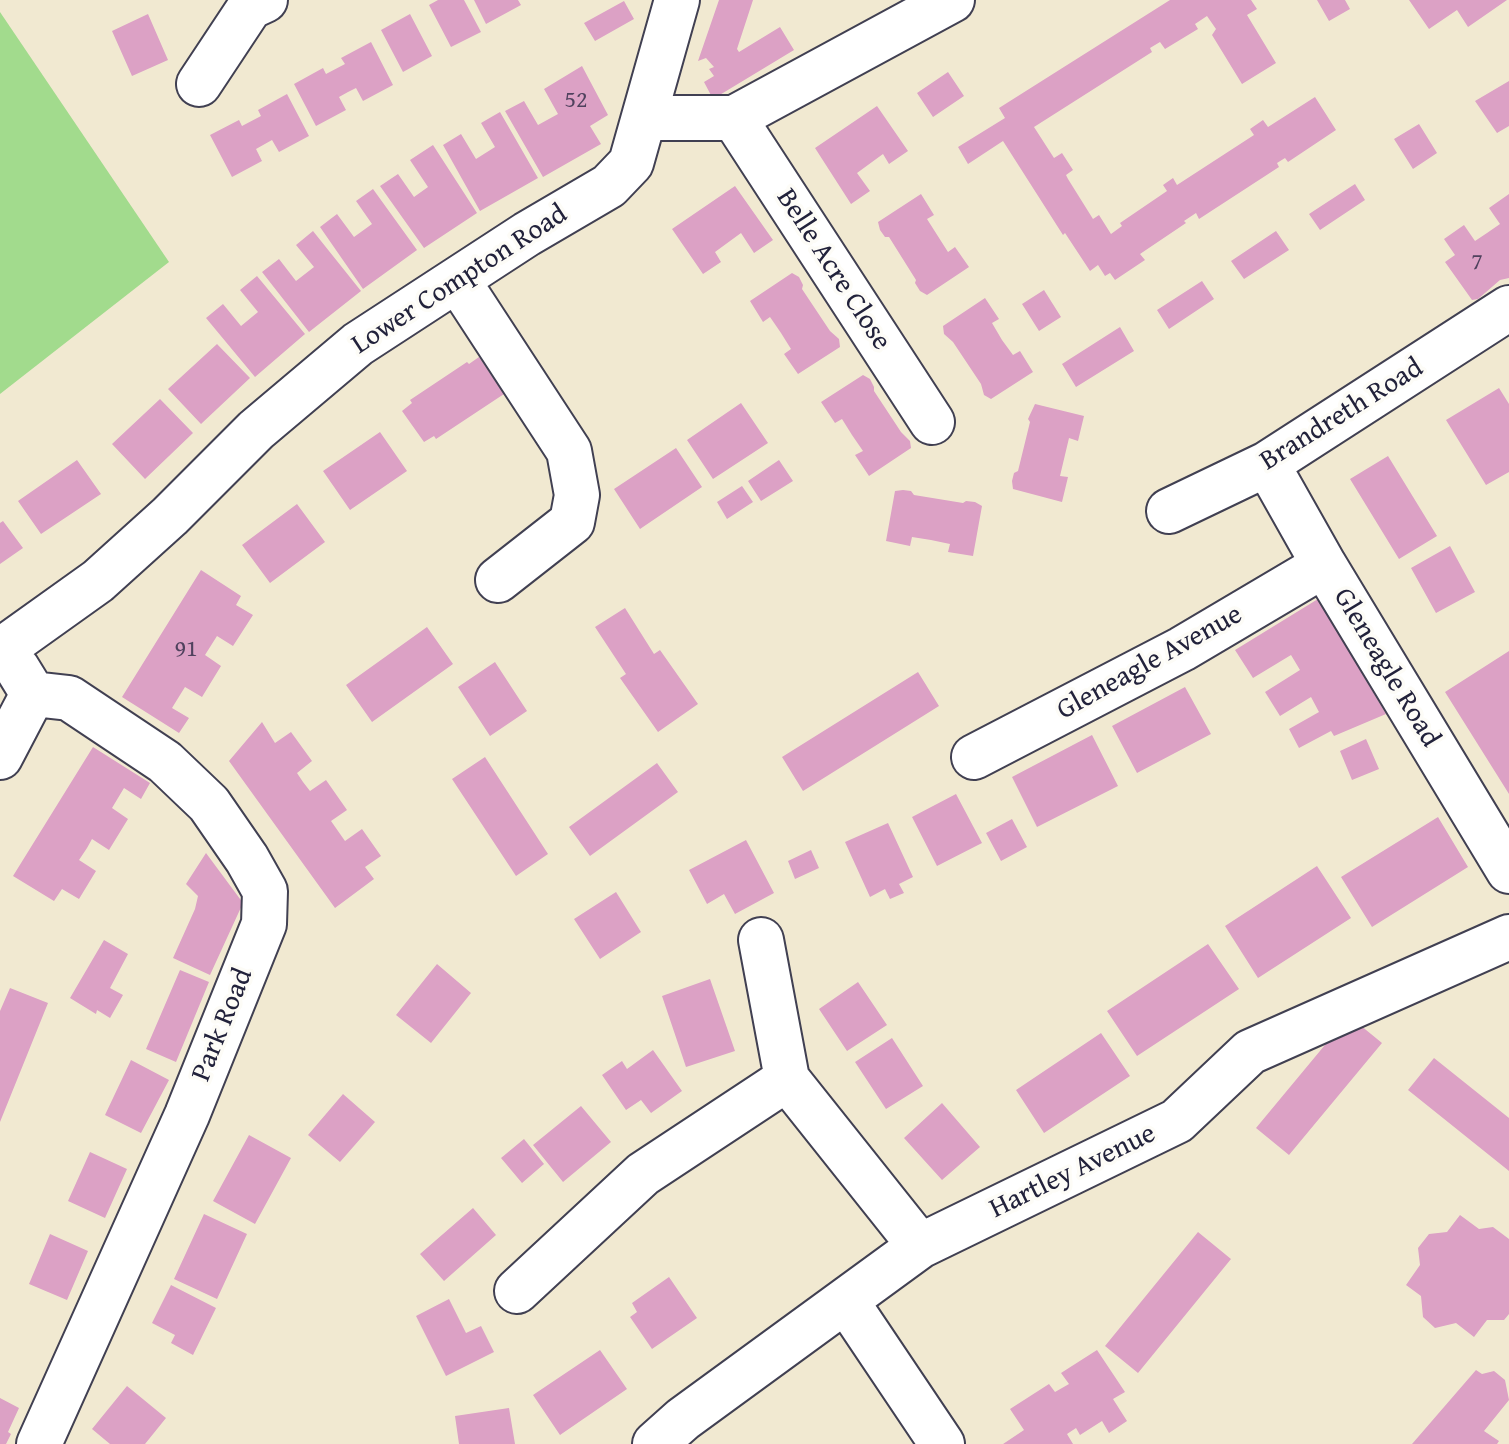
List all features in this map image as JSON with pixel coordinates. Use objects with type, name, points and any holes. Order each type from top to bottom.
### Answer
[{"type":"street","points":[[199,84],[250,7],[265,0]]},
{"type":"street","name":"Lower Compton Road","points":[[2,649],[98,581],[170,516],[256,430],[358,344],[527,234],[609,186],[631,163],[677,0]]},
{"type":"street","points":[[645,118],[734,118],[952,0]]},
{"type":"street","name":"Belle Acre Close","points":[[734,118],[932,422]]},
{"type":"street","points":[[458,281],[569,451],[577,495],[572,522],[498,580]]},
{"type":"street","name":"Brandreth Road","points":[[1169,511],[1267,464],[1509,308]]},
{"type":"street","name":"Gleneagle Road","points":[[1267,464],[1324,565],[1509,871]]},
{"type":"street","name":"Gleneagle Avenue","points":[[974,757],[1182,649],[1324,565]]},
{"type":"street","points":[[0,757],[33,694],[2,649]]},
{"type":"street","name":"Park Road","points":[[33,694],[69,698],[165,762],[209,804],[265,891],[264,924],[187,1115],[39,1444]]},
{"type":"street","name":"Hartley Avenue","points":[[655,1444],[683,1419],[920,1246],[1177,1121],[1250,1052],[1509,937]]},
{"type":"street","points":[[761,940],[787,1079],[920,1246]]},
{"type":"street","points":[[517,1291],[562,1274],[643,1174],[787,1079]]},
{"type":"street","points":[[846,1301],[942,1444]]},
{"type":"green space","points":[[0,12],[169,262],[0,394]]},
{"type":"building","points":[[438,0],[464,0],[481,32],[451,47],[429,5]]},
{"type":"building","points":[[474,0],[518,0],[521,5],[486,24]]},
{"type":"building","points":[[719,0],[753,0],[737,49],[739,52],[780,27],[794,50],[713,99],[704,82],[714,76],[709,69],[714,67],[706,58],[698,61]]},
{"type":"building","points":[[1170,0],[1251,0],[1257,9],[1247,15],[1276,63],[1242,84],[1212,35],[1216,29],[1207,16],[1195,24],[1198,29],[1165,49],[1160,42],[1150,48],[1152,52],[1034,127],[1054,158],[1062,153],[1073,170],[1066,175],[1068,179],[1093,219],[1099,215],[1111,234],[1122,226],[1120,223],[1167,191],[1163,185],[1173,178],[1177,185],[1254,135],[1250,129],[1263,120],[1268,127],[1315,97],[1336,130],[1288,162],[1285,158],[1277,163],[1279,167],[1199,219],[1196,213],[1184,221],[1186,223],[1140,254],[1145,260],[1115,280],[1110,273],[1105,276],[1098,265],[1090,271],[1065,233],[1063,235],[1003,141],[968,164],[958,147],[1005,118],[999,108]]},
{"type":"building","points":[[1317,0],[1345,0],[1350,9],[1329,21]]},
{"type":"building","points":[[1409,0],[1507,0],[1468,27],[1457,10],[1429,29]]},
{"type":"building","points":[[624,1],[634,19],[595,41],[584,23]]},
{"type":"building","points":[[148,14],[168,60],[132,76],[112,31]]},
{"type":"building","points":[[410,14],[432,56],[403,72],[381,30]]},
{"type":"building","points":[[371,42],[393,85],[363,101],[356,88],[348,92],[339,97],[346,110],[316,126],[294,84],[323,68],[326,74],[345,64],[341,58]]},
{"type":"building","points":[[582,66],[608,115],[590,126],[601,144],[543,177],[505,111],[524,101],[538,125],[558,114],[544,89]]},
{"type":"building","points":[[948,72],[964,96],[933,117],[917,93]]},
{"type":"building","points":[[1509,81],[1509,126],[1497,133],[1475,101]]},
{"type":"building","points":[[287,94],[309,136],[279,152],[272,140],[256,149],[262,161],[232,177],[210,135],[239,120],[242,126],[261,116],[258,110]]},
{"type":"building","points":[[877,106],[908,151],[889,164],[883,154],[857,173],[870,191],[851,204],[815,148]]},
{"type":"building","points":[[500,112],[538,178],[480,211],[443,145],[461,134],[476,159],[495,147],[481,123]]},
{"type":"building","points":[[1419,124],[1437,153],[1413,169],[1394,139]]},
{"type":"building","points":[[433,145],[477,213],[424,248],[380,186],[398,174],[414,197],[428,187],[410,160]]},
{"type":"building","points":[[1355,184],[1365,200],[1320,230],[1309,214]]},
{"type":"building","points":[[735,186],[773,240],[754,253],[741,233],[715,252],[721,262],[703,274],[672,229]]},
{"type":"building","points":[[373,189],[417,250],[363,289],[320,227],[337,214],[354,237],[372,224],[356,201]]},
{"type":"building","points":[[921,194],[934,215],[927,219],[948,252],[955,247],[969,267],[927,295],[920,291],[889,237],[885,237],[880,230],[878,222]]},
{"type":"building","points":[[1509,194],[1509,278],[1500,280],[1478,299],[1472,300],[1445,262],[1455,255],[1444,239],[1464,225],[1475,241],[1500,224],[1489,208]]},
{"type":"building","points":[[313,231],[361,291],[309,332],[262,272],[279,259],[296,281],[314,267],[296,245]]},
{"type":"building","points":[[1276,231],[1289,250],[1244,279],[1231,261]]},
{"type":"building","points":[[792,273],[799,277],[802,289],[830,331],[839,339],[840,347],[798,374],[784,354],[791,349],[781,333],[770,317],[763,322],[750,301]]},
{"type":"building","points":[[257,276],[305,334],[255,377],[206,318],[223,304],[241,326],[258,312],[240,290]]},
{"type":"building","points":[[1202,281],[1214,299],[1169,329],[1157,310]]},
{"type":"building","points":[[1044,290],[1061,317],[1039,331],[1022,304]]},
{"type":"building","points":[[985,298],[999,319],[992,323],[1002,340],[1013,355],[1020,351],[1033,372],[991,399],[984,395],[981,384],[953,342],[944,334],[943,326]]},
{"type":"building","points":[[1120,327],[1134,351],[1076,387],[1062,364]]},
{"type":"building","points":[[217,344],[250,378],[201,424],[168,389]]},
{"type":"building","points":[[479,357],[504,394],[436,439],[434,436],[424,442],[402,411],[412,403],[410,400]]},
{"type":"building","points":[[863,375],[870,379],[874,391],[910,441],[911,448],[869,476],[855,455],[863,451],[842,419],[835,423],[821,402]]},
{"type":"building","points":[[1499,388],[1509,404],[1509,472],[1486,485],[1446,420]]},
{"type":"building","points":[[160,399],[193,433],[145,479],[112,444]]},
{"type":"building","points":[[741,403],[768,443],[713,479],[687,440]]},
{"type":"building","points":[[1035,404],[1084,416],[1078,441],[1069,438],[1060,476],[1068,477],[1062,502],[1013,489],[1014,473],[1018,471],[1030,422],[1028,419]]},
{"type":"building","points":[[380,432],[407,471],[350,510],[323,471]]},
{"type":"building","points":[[676,448],[702,487],[640,529],[614,489]]},
{"type":"building","points":[[1388,456],[1437,536],[1399,559],[1350,479]]},
{"type":"building","points":[[77,460],[101,494],[41,534],[18,501]]},
{"type":"building","points":[[779,460],[793,481],[761,501],[748,481]]},
{"type":"building","points":[[742,486],[753,502],[727,519],[717,502]]},
{"type":"building","points":[[895,491],[911,491],[914,495],[975,502],[982,506],[973,556],[948,552],[950,544],[931,540],[912,537],[910,546],[886,541]]},
{"type":"building","points":[[297,504],[325,542],[270,583],[242,545]]},
{"type":"building","points":[[3,521],[23,548],[0,564],[0,523]]},
{"type":"building","points":[[1450,546],[1475,592],[1436,613],[1411,568]]},
{"type":"building","points":[[201,570],[241,596],[236,605],[253,615],[233,646],[217,636],[205,655],[221,666],[202,697],[185,687],[172,708],[189,718],[179,733],[122,697]]},
{"type":"building","points":[[1318,599],[1386,714],[1334,736],[1331,731],[1299,748],[1289,729],[1319,712],[1311,697],[1280,716],[1265,692],[1300,670],[1291,655],[1253,678],[1235,650]]},
{"type":"building","points":[[625,608],[654,654],[660,650],[698,704],[658,732],[620,678],[626,674],[595,627]]},
{"type":"building","points":[[427,627],[453,664],[372,722],[346,685]]},
{"type":"building","points":[[1509,651],[1509,794],[1445,692]]},
{"type":"building","points":[[495,662],[527,711],[490,736],[458,687]]},
{"type":"building","points":[[918,672],[939,706],[803,791],[782,757]]},
{"type":"building","points":[[1185,687],[1211,734],[1137,773],[1112,726]]},
{"type":"building","points":[[262,722],[275,743],[291,732],[312,761],[297,773],[303,782],[310,791],[326,780],[347,810],[331,821],[345,841],[362,829],[381,856],[365,867],[374,879],[335,908],[229,761]]},
{"type":"building","points":[[1092,735],[1118,786],[1037,827],[1012,777]]},
{"type":"building","points":[[1366,739],[1379,769],[1352,780],[1340,751]]},
{"type":"building","points":[[93,747],[150,783],[141,799],[124,788],[112,808],[128,819],[109,850],[92,839],[79,860],[96,871],[79,899],[62,889],[54,901],[13,876]]},
{"type":"building","points":[[485,757],[548,854],[516,876],[452,779]]},
{"type":"building","points":[[657,763],[678,792],[590,856],[569,827]]},
{"type":"building","points":[[956,794],[982,843],[937,866],[912,817]]},
{"type":"building","points":[[1438,817],[1468,867],[1372,927],[1341,877]]},
{"type":"building","points":[[1012,819],[1027,847],[1001,861],[986,833]]},
{"type":"building","points":[[888,823],[913,877],[899,884],[904,893],[890,899],[885,889],[870,897],[845,842]]},
{"type":"building","points":[[746,840],[774,893],[735,914],[724,894],[707,904],[689,870]]},
{"type":"building","points":[[811,850],[819,868],[795,879],[788,861]]},
{"type":"building","points":[[206,853],[243,903],[210,975],[173,958],[198,896],[186,884]]},
{"type":"building","points":[[1317,866],[1351,918],[1258,978],[1225,926]]},
{"type":"building","points":[[616,892],[641,932],[600,959],[574,919]]},
{"type":"building","points":[[104,940],[128,954],[110,988],[123,995],[110,1018],[97,1010],[96,1014],[70,998]]},
{"type":"building","points":[[1208,944],[1239,989],[1137,1056],[1107,1011]]},
{"type":"building","points":[[437,964],[471,993],[431,1043],[396,1015]]},
{"type":"building","points":[[180,970],[209,982],[176,1062],[146,1049]]},
{"type":"building","points":[[710,979],[735,1051],[686,1067],[662,996]]},
{"type":"building","points":[[858,982],[887,1025],[847,1051],[819,1009]]},
{"type":"building","points":[[10,988],[48,1003],[0,1122],[0,1011]]},
{"type":"building","points":[[1349,1016],[1382,1043],[1289,1155],[1256,1128]]},
{"type":"building","points":[[1101,1033],[1130,1076],[1044,1133],[1016,1090]]},
{"type":"building","points":[[892,1038],[923,1086],[886,1109],[855,1062]]},
{"type":"building","points":[[653,1050],[682,1091],[651,1113],[641,1100],[626,1110],[602,1075],[622,1061],[627,1069]]},
{"type":"building","points":[[1434,1058],[1509,1118],[1509,1171],[1408,1090]]},
{"type":"building","points":[[131,1060],[169,1080],[141,1133],[105,1115]]},
{"type":"building","points":[[343,1094],[375,1122],[340,1162],[308,1135]]},
{"type":"building","points":[[942,1103],[980,1147],[942,1180],[904,1138]]},
{"type":"building","points":[[581,1106],[611,1142],[563,1182],[533,1145]]},
{"type":"building","points":[[249,1135],[291,1158],[255,1224],[213,1201]]},
{"type":"building","points":[[524,1139],[544,1164],[522,1183],[501,1158]]},
{"type":"building","points":[[90,1152],[127,1169],[105,1218],[68,1201]]},
{"type":"building","points":[[473,1208],[496,1235],[444,1281],[420,1254]]},
{"type":"building","points":[[204,1214],[247,1234],[217,1299],[174,1279]]},
{"type":"building","points":[[1460,1215],[1479,1229],[1493,1227],[1509,1239],[1509,1314],[1504,1320],[1487,1320],[1474,1337],[1456,1323],[1435,1328],[1423,1317],[1421,1296],[1406,1285],[1420,1265],[1418,1248],[1429,1234],[1447,1232]]},
{"type":"building","points":[[1198,1232],[1231,1259],[1138,1373],[1105,1346]]},
{"type":"building","points":[[50,1234],[88,1251],[67,1300],[29,1284]]},
{"type":"building","points":[[669,1277],[697,1318],[652,1349],[630,1317],[637,1312],[632,1303]]},
{"type":"building","points":[[171,1285],[216,1308],[193,1355],[171,1343],[175,1335],[152,1323]]},
{"type":"building","points":[[449,1299],[466,1333],[481,1326],[494,1352],[446,1376],[416,1316]]},
{"type":"building","points":[[600,1350],[627,1389],[560,1435],[533,1395]]},
{"type":"building","points":[[1097,1350],[1125,1392],[1113,1399],[1127,1421],[1109,1433],[1102,1421],[1080,1435],[1076,1428],[1067,1434],[1073,1444],[1003,1444],[1024,1430],[1010,1409],[1049,1384],[1055,1392],[1069,1384],[1061,1373]]},
{"type":"building","points":[[1476,1370],[1482,1374],[1494,1371],[1505,1380],[1509,1400],[1484,1431],[1499,1441],[1497,1444],[1412,1444]]},
{"type":"building","points":[[127,1386],[166,1418],[145,1444],[110,1444],[92,1429]]},
{"type":"building","points":[[0,1398],[19,1408],[6,1444],[0,1444]]},
{"type":"building","points":[[509,1408],[515,1444],[459,1444],[455,1416]]}]
